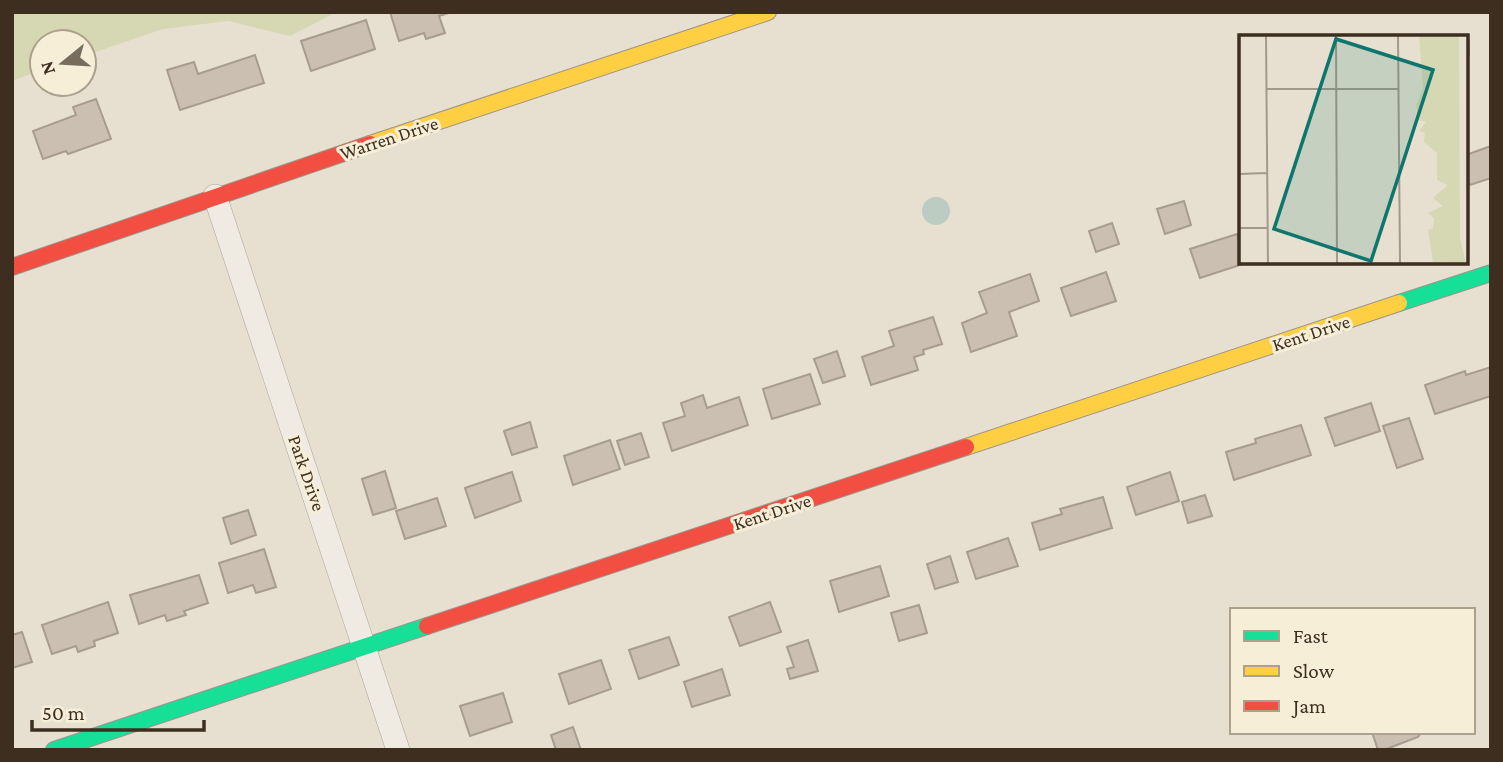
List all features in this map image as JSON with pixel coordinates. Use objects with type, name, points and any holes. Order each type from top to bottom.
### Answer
[{"type":"street","name":"Warren Drive","points":[[12,267],[215,196],[768,12]]},
{"type":"street","name":"Park Drive","points":[[215,196],[398,750]]},
{"type":"street","name":"Kent Drive","points":[[54,750],[1491,273]]},
{"type":"green space","points":[[12,12],[337,12],[290,36],[228,21],[163,29],[98,51],[98,28],[28,28],[28,75],[12,81]]},
{"type":"shaded area","points":[[936,197],[946,201],[950,211],[946,221],[936,225],[926,221],[922,211],[926,201]]},
{"type":"building","points":[[390,12],[452,12],[439,16],[445,33],[426,39],[424,33],[399,41]]},
{"type":"building","points":[[366,20],[375,49],[311,71],[301,41]]},
{"type":"building","points":[[255,55],[264,83],[180,110],[167,70],[194,62],[198,74]]},
{"type":"building","points":[[96,99],[111,139],[68,154],[66,151],[43,159],[33,131],[76,115],[73,107]]},
{"type":"building","points":[[1491,146],[1491,178],[1470,185],[1468,154]]},
{"type":"building","points":[[1184,201],[1191,225],[1165,234],[1157,209]]},
{"type":"building","points":[[1112,223],[1119,244],[1096,252],[1089,231]]},
{"type":"building","points":[[1237,234],[1239,264],[1243,264],[1200,278],[1190,249]]},
{"type":"building","points":[[1106,272],[1116,301],[1071,316],[1061,288]]},
{"type":"building","points":[[1030,274],[1039,301],[1009,312],[1017,336],[971,352],[962,323],[987,313],[979,292]]},
{"type":"building","points":[[933,317],[942,344],[923,350],[924,354],[914,357],[918,370],[871,385],[862,357],[894,346],[889,331]]},
{"type":"building","points":[[837,351],[845,376],[823,383],[814,359]]},
{"type":"building","points":[[1491,367],[1491,396],[1435,414],[1425,385],[1465,371],[1466,375]]},
{"type":"building","points":[[810,374],[820,404],[772,419],[763,389]]},
{"type":"building","points":[[703,395],[707,408],[739,397],[748,425],[672,451],[663,423],[685,416],[681,403]]},
{"type":"building","points":[[1371,403],[1380,431],[1335,446],[1325,418]]},
{"type":"building","points":[[1409,418],[1423,459],[1397,468],[1383,426]]},
{"type":"building","points":[[530,422],[537,447],[512,455],[504,431]]},
{"type":"building","points":[[1301,425],[1311,455],[1234,480],[1226,452],[1256,443],[1255,439]]},
{"type":"building","points":[[641,433],[649,457],[625,465],[617,441]]},
{"type":"building","points":[[610,440],[620,469],[573,485],[564,456]]},
{"type":"building","points":[[385,471],[396,508],[373,515],[362,479]]},
{"type":"building","points":[[512,472],[521,501],[475,518],[465,488]]},
{"type":"building","points":[[1170,472],[1179,501],[1136,515],[1127,487]]},
{"type":"building","points":[[1205,495],[1212,516],[1188,523],[1182,502]]},
{"type":"building","points":[[1103,497],[1112,528],[1040,550],[1032,523],[1062,514],[1060,509]]},
{"type":"building","points":[[437,498],[446,526],[405,539],[396,511]]},
{"type":"building","points":[[248,510],[256,535],[231,544],[223,518]]},
{"type":"building","points":[[1008,538],[1018,566],[976,579],[967,552]]},
{"type":"building","points":[[264,549],[276,587],[256,593],[253,585],[228,593],[219,563]]},
{"type":"building","points":[[950,556],[958,582],[935,589],[927,564]]},
{"type":"building","points":[[880,566],[889,596],[839,612],[830,581]]},
{"type":"building","points":[[199,575],[208,603],[184,611],[186,615],[167,621],[165,615],[139,624],[130,595]]},
{"type":"building","points":[[108,602],[118,633],[94,641],[95,646],[78,652],[76,646],[52,654],[42,625]]},
{"type":"building","points":[[770,602],[781,632],[740,646],[729,617]]},
{"type":"building","points":[[919,605],[927,633],[899,641],[891,613]]},
{"type":"building","points":[[22,632],[32,662],[12,668],[12,635]]},
{"type":"building","points":[[669,637],[679,665],[639,679],[629,650]]},
{"type":"building","points":[[808,640],[818,671],[790,679],[787,669],[794,667],[787,647]]},
{"type":"building","points":[[601,660],[611,689],[569,704],[559,674]]},
{"type":"building","points":[[722,669],[730,695],[692,707],[684,682]]},
{"type":"building","points":[[503,693],[512,722],[470,736],[460,706]]},
{"type":"building","points":[[573,727],[581,750],[556,750],[551,735]]},
{"type":"building","points":[[1373,734],[1420,734],[1384,750],[1378,750]]},
{"type":"traffic: fast","points":[[1399,303],[1491,273]]},
{"type":"traffic: fast","points":[[54,750],[427,626]]},
{"type":"traffic: slow","points":[[370,144],[768,12]]},
{"type":"traffic: slow","points":[[966,447],[1399,303]]},
{"type":"traffic: jam","points":[[12,267],[370,144]]},
{"type":"traffic: jam","points":[[427,626],[966,447]]}]
